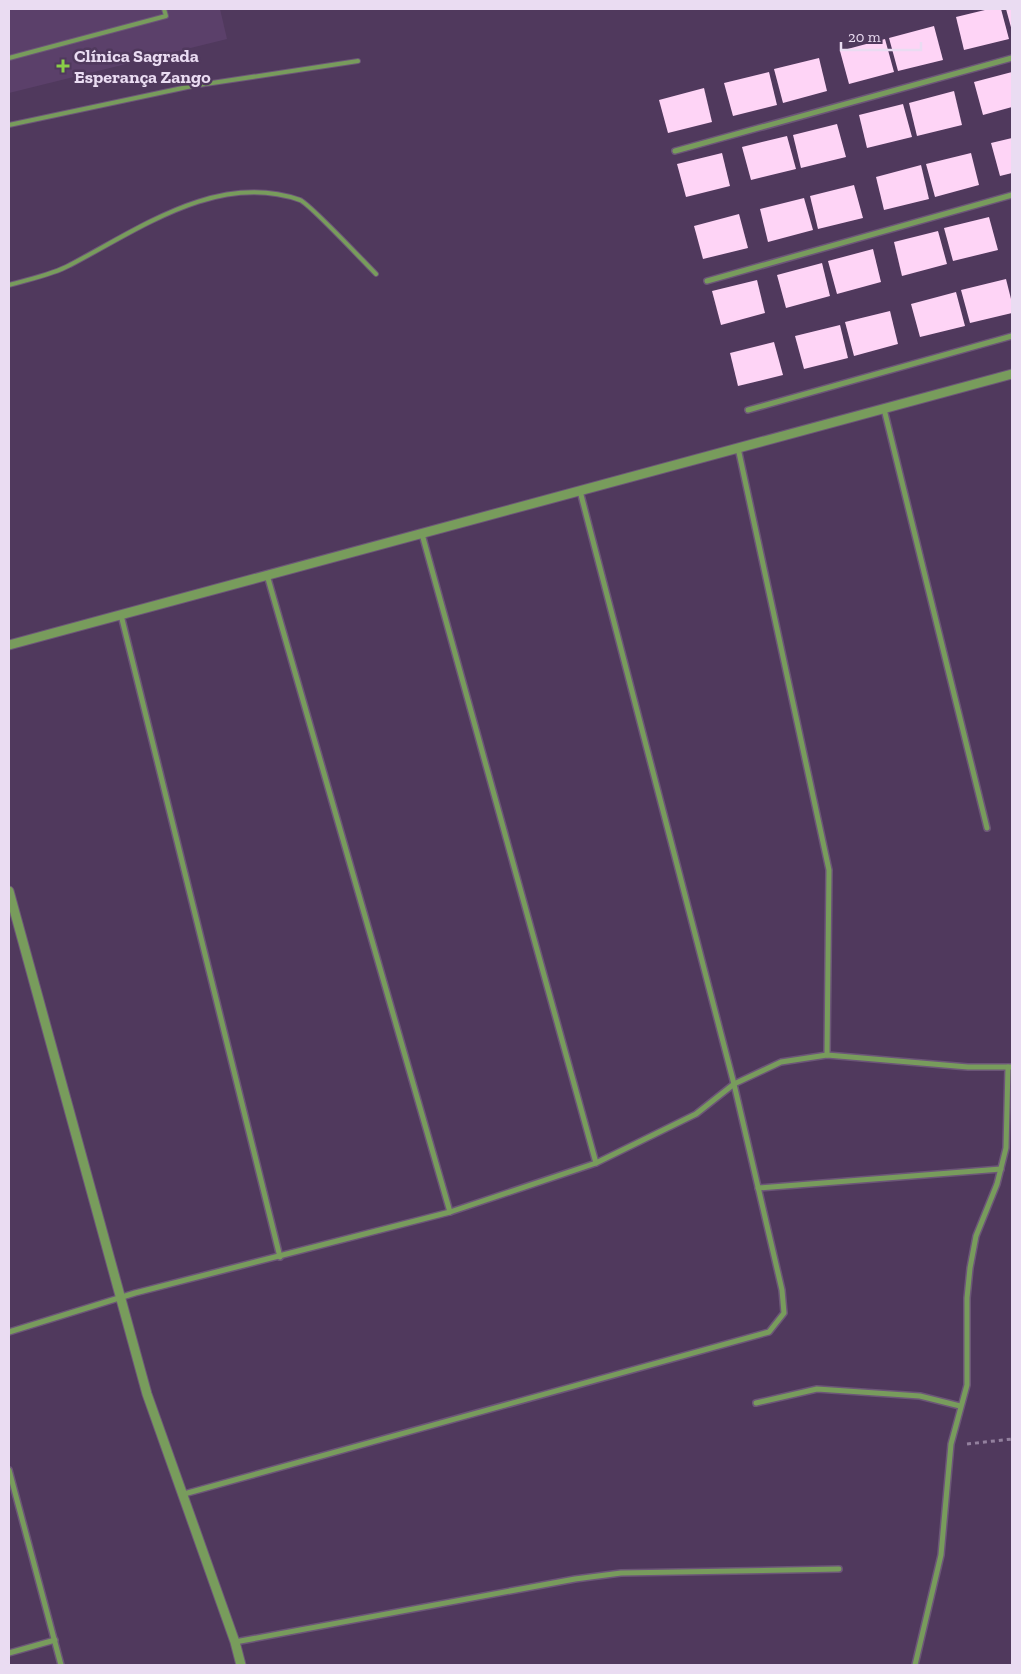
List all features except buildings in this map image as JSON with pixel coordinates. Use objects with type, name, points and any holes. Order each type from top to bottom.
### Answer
[{"type":"street","points":[[675,151],[1012,58]]},
{"type":"street","points":[[707,281],[1012,195]]},
{"type":"street","points":[[748,410],[1012,336]]},
{"type":"street","points":[[9,645],[1012,374]]},
{"type":"street","points":[[884,409],[986,828]]},
{"type":"street","points":[[738,448],[829,870],[827,1055]]},
{"type":"street","points":[[184,1494],[769,1332],[784,1312],[782,1290],[734,1084],[580,491]]},
{"type":"street","points":[[422,534],[596,1163]]},
{"type":"street","points":[[267,575],[450,1212]]},
{"type":"street","points":[[121,615],[280,1257]]},
{"type":"street","points":[[9,891],[147,1394],[235,1642],[240,1665]]},
{"type":"street","points":[[9,1332],[120,1297],[450,1212],[596,1163],[696,1114],[734,1084],[781,1062],[827,1055],[968,1067],[1010,1067],[1006,1148],[1001,1169],[976,1236],[970,1268],[967,1298],[967,1385],[951,1444],[941,1555],[915,1665]]},
{"type":"street","points":[[758,1188],[1001,1169]]},
{"type":"street","points":[[756,1403],[817,1389],[920,1396],[960,1406]]},
{"type":"street","points":[[9,1470],[11,1488],[61,1665]]},
{"type":"street","points":[[235,1642],[575,1578],[621,1573],[839,1569]]},
{"type":"street","points":[[9,1654],[55,1640]]},
{"type":"lane","points":[[9,58],[166,16],[164,9]]},
{"type":"lane","points":[[9,125],[192,86],[358,61]]},
{"type":"lane","points":[[9,286],[68,266],[145,223],[220,195],[259,192],[302,201],[376,274]]},
{"type":"path","points":[[951,1444],[986,1443],[1012,1439]]},
{"type":"shaded area","name":"Clínica Sagrada Esperança Zango","points":[[9,9],[220,9],[227,39],[9,93]]},
{"type":"place","name":"Clínica Sagrada Esperança Zango","points":[[63,66]]}]
